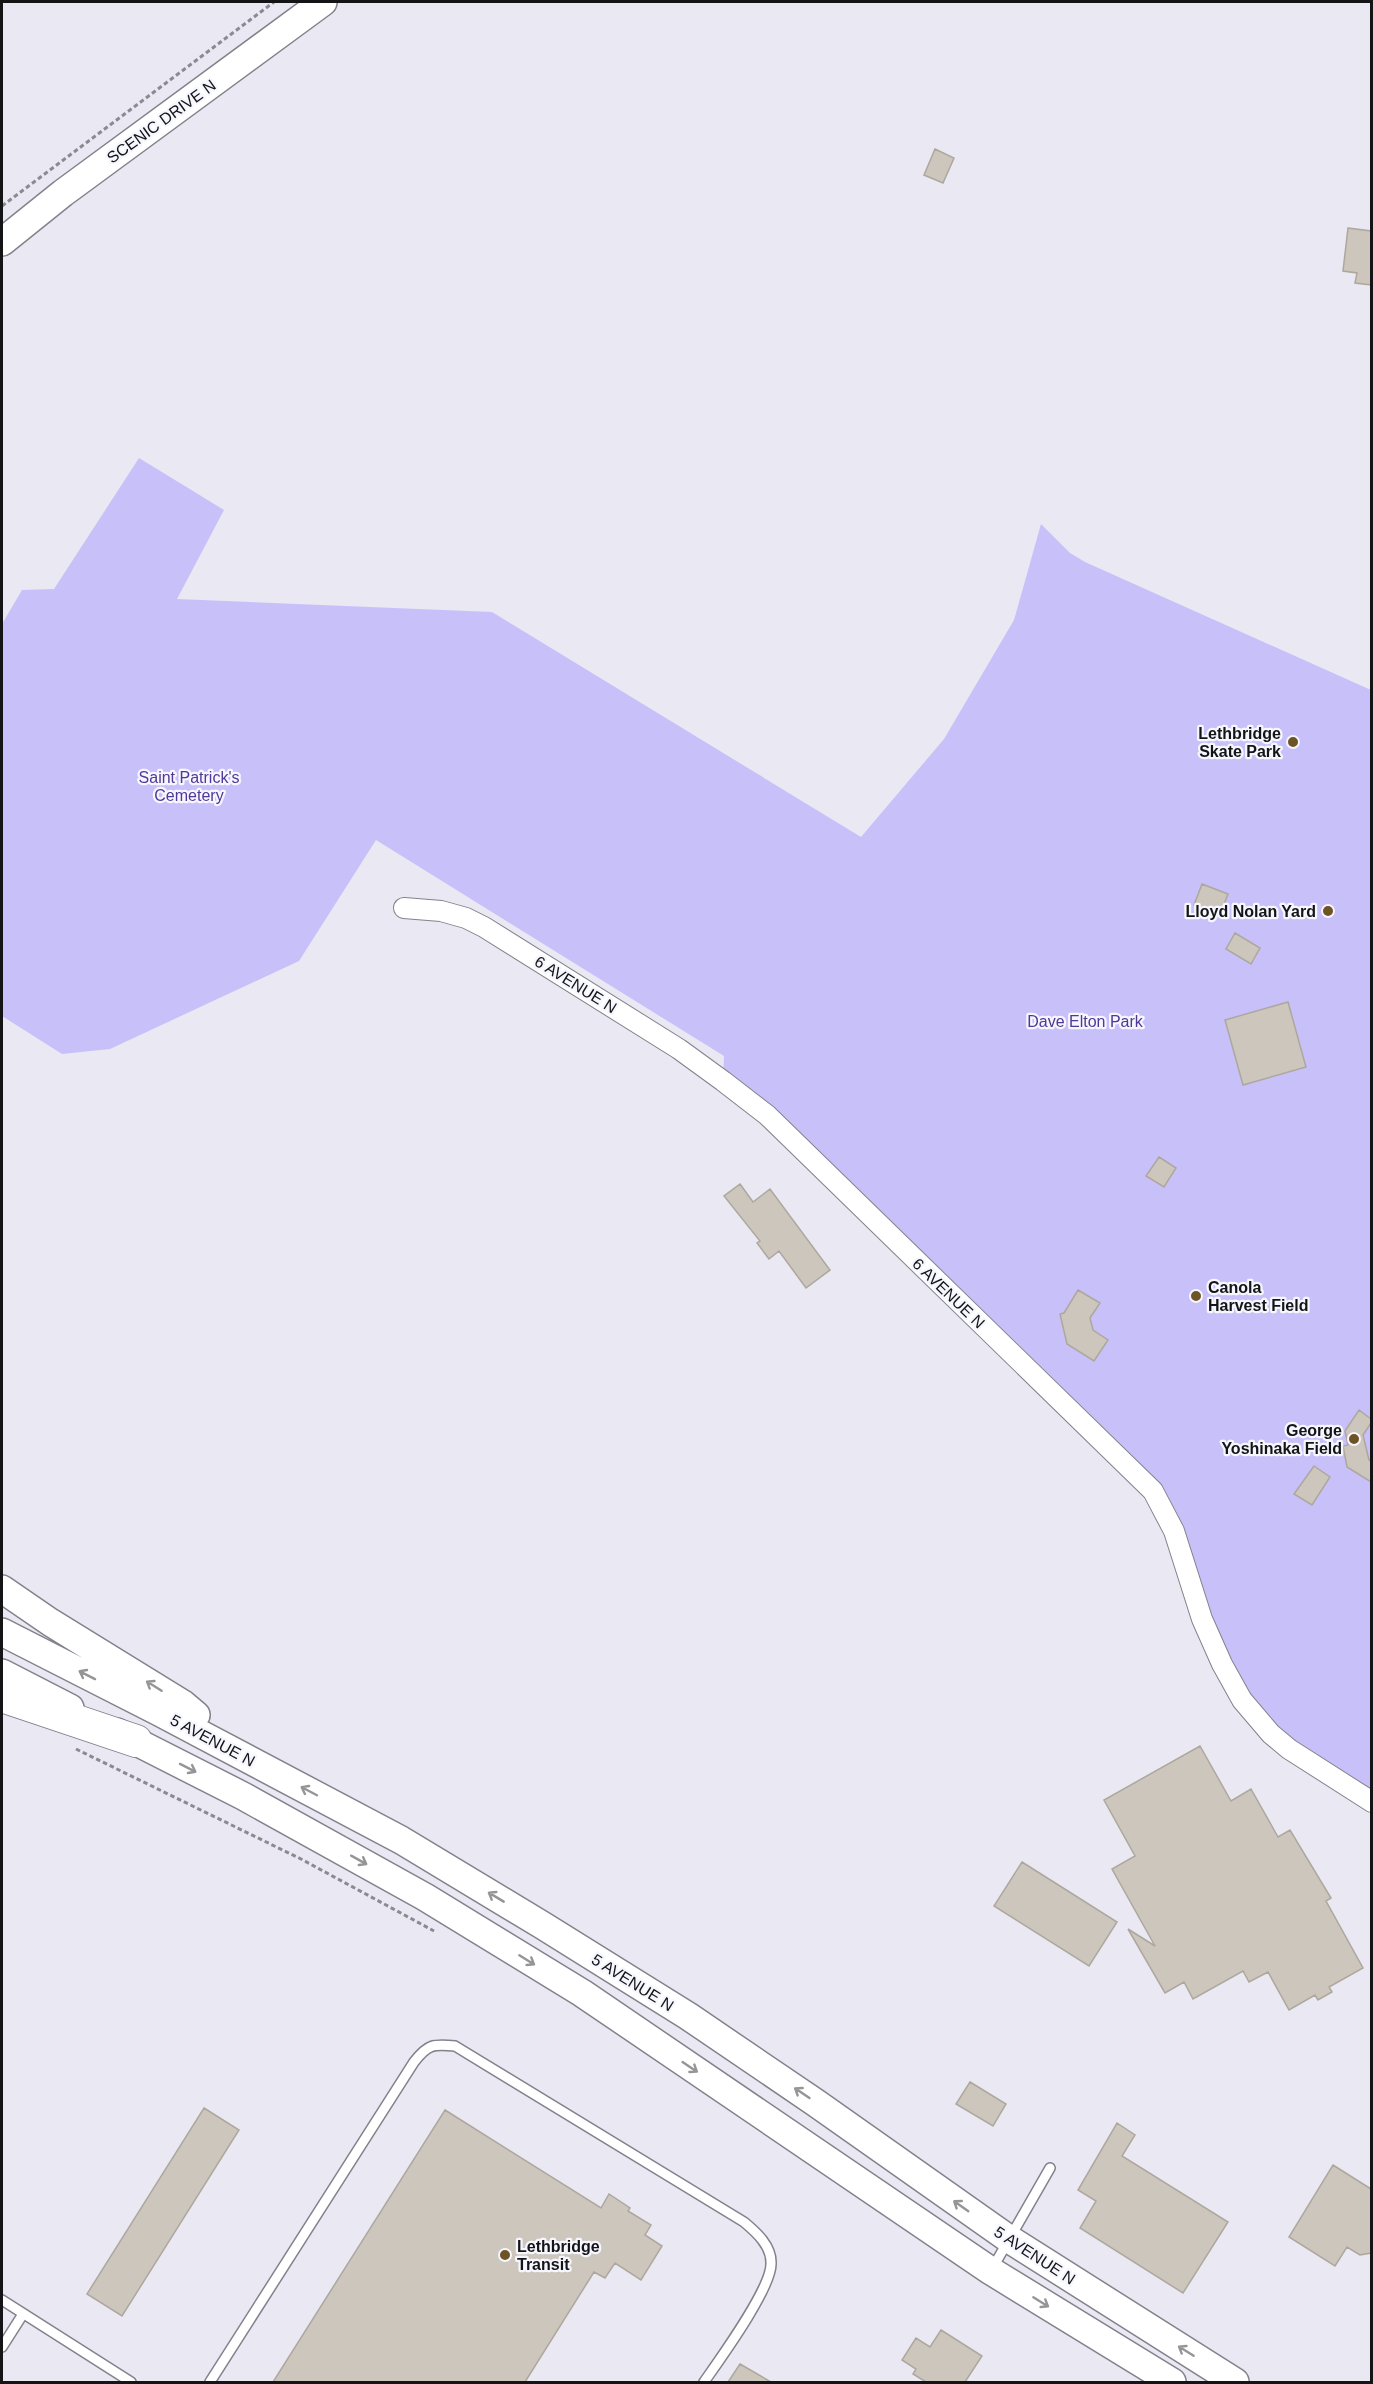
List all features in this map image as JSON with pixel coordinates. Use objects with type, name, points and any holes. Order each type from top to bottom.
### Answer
[{"type":"main road","name":"SCENIC DRIVE N","points":[[2,242],[63,193],[323,2]]},
{"type":"main road","points":[[2,1588],[50,1622],[183,1704],[251,1760]]},
{"type":"main road","name":"5 AVENUE N","points":[[2,1632],[401,1840],[688,2016],[1009,2239],[1235,2382]]},
{"type":"main road","points":[[2,1673],[243,1796],[416,1892],[582,1993],[991,2271],[1172,2382]]},
{"type":"main road","points":[[2,1696],[136,1741]]},
{"type":"street","name":"6 AVENUE N","points":[[404,908],[441,911],[466,918],[507,940],[680,1050],[767,1115],[1153,1491],[1174,1531],[1202,1619],[1222,1664],[1242,1700],[1270,1734],[1289,1749],[1371,1802]]},
{"type":"lane","points":[[210,2382],[414,2062],[424,2049],[435,2044],[455,2046],[744,2222],[757,2233],[766,2246],[771,2265],[761,2294],[704,2382]]},
{"type":"lane","points":[[991,2271],[1050,2168]]},
{"type":"lane","points":[[2,2300],[131,2382]]},
{"type":"lane","points":[[2,2347],[23,2314]]},
{"type":"path","points":[[2,207],[274,2]]},
{"type":"path","points":[[76,1749],[301,1859],[436,1933]]},
{"type":"green space","name":"Dave Elton Park","points":[[139,458],[224,510],[177,599],[492,612],[861,837],[944,739],[1014,620],[1041,524],[1070,553],[1085,562],[1371,690],[1371,1802],[1242,1700],[1153,1491],[723,1081],[724,1056],[376,840],[299,961],[110,1049],[62,1054],[2,1016],[2,624],[22,590],[54,589]]},
{"type":"building","points":[[935,149],[954,158],[943,183],[924,175]]},
{"type":"building","points":[[1348,228],[1371,231],[1371,285],[1355,283],[1357,273],[1343,271]]},
{"type":"building","points":[[1202,884],[1228,894],[1220,915],[1194,905]]},
{"type":"building","points":[[1235,933],[1260,948],[1251,964],[1226,949]]},
{"type":"building","points":[[1288,1002],[1306,1067],[1243,1085],[1225,1020]]},
{"type":"building","points":[[1159,1157],[1176,1168],[1164,1187],[1146,1176]]},
{"type":"building","points":[[740,1184],[753,1202],[770,1189],[830,1270],[806,1288],[779,1251],[769,1259],[757,1243],[760,1241],[724,1196]]},
{"type":"building","points":[[1078,1290],[1100,1303],[1090,1318],[1093,1330],[1108,1340],[1094,1361],[1067,1344],[1060,1314],[1064,1313]]},
{"type":"building","points":[[1359,1410],[1371,1419],[1363,1435],[1371,1461],[1371,1482],[1347,1467],[1343,1446],[1348,1445],[1345,1431]]},
{"type":"building","points":[[1314,1466],[1330,1477],[1312,1505],[1294,1494]]},
{"type":"building","points":[[1200,1746],[1231,1801],[1251,1789],[1278,1837],[1290,1830],[1331,1898],[1326,1901],[1363,1968],[1329,1987],[1332,1992],[1318,2000],[1315,1995],[1289,2010],[1268,1972],[1249,1982],[1243,1971],[1193,1999],[1184,1982],[1165,1993],[1128,1929],[1155,1946],[1112,1869],[1135,1856],[1104,1800]]},
{"type":"building","points":[[1022,1862],[1117,1922],[1089,1966],[994,1906]]},
{"type":"building","points":[[970,2082],[1006,2104],[993,2126],[956,2104]]},
{"type":"building","points":[[204,2108],[239,2130],[122,2316],[87,2294]]},
{"type":"building","name":"Lethbridge Transit","points":[[445,2110],[601,2208],[609,2194],[630,2208],[628,2211],[651,2225],[645,2235],[662,2246],[641,2280],[615,2263],[605,2278],[594,2272],[525,2382],[273,2382]]},
{"type":"building","points":[[1117,2123],[1135,2135],[1122,2156],[1228,2222],[1183,2293],[1080,2228],[1096,2201],[1078,2190]]},
{"type":"building","points":[[1333,2165],[1371,2189],[1371,2253],[1360,2255],[1347,2247],[1335,2266],[1289,2237]]},
{"type":"building","points":[[941,2330],[982,2356],[965,2382],[926,2382],[913,2374],[916,2369],[902,2360],[916,2338],[930,2347]]},
{"type":"building","points":[[740,2364],[771,2382],[728,2382]]},
{"type":"place","name":"Lethbridge Skate Park","points":[[1293,742]]},
{"type":"place","name":"Lloyd Nolan Yard","points":[[1328,911]]},
{"type":"place","name":"Canola Harvest Field","points":[[1196,1296]]},
{"type":"place","name":"George Yoshinaka Field","points":[[1354,1439]]},
{"type":"place","name":"Lethbridge Transit","points":[[505,2255]]},
{"type":"park label","name":"Saint Patrick's Cemetery","points":[[189,786]]}]
